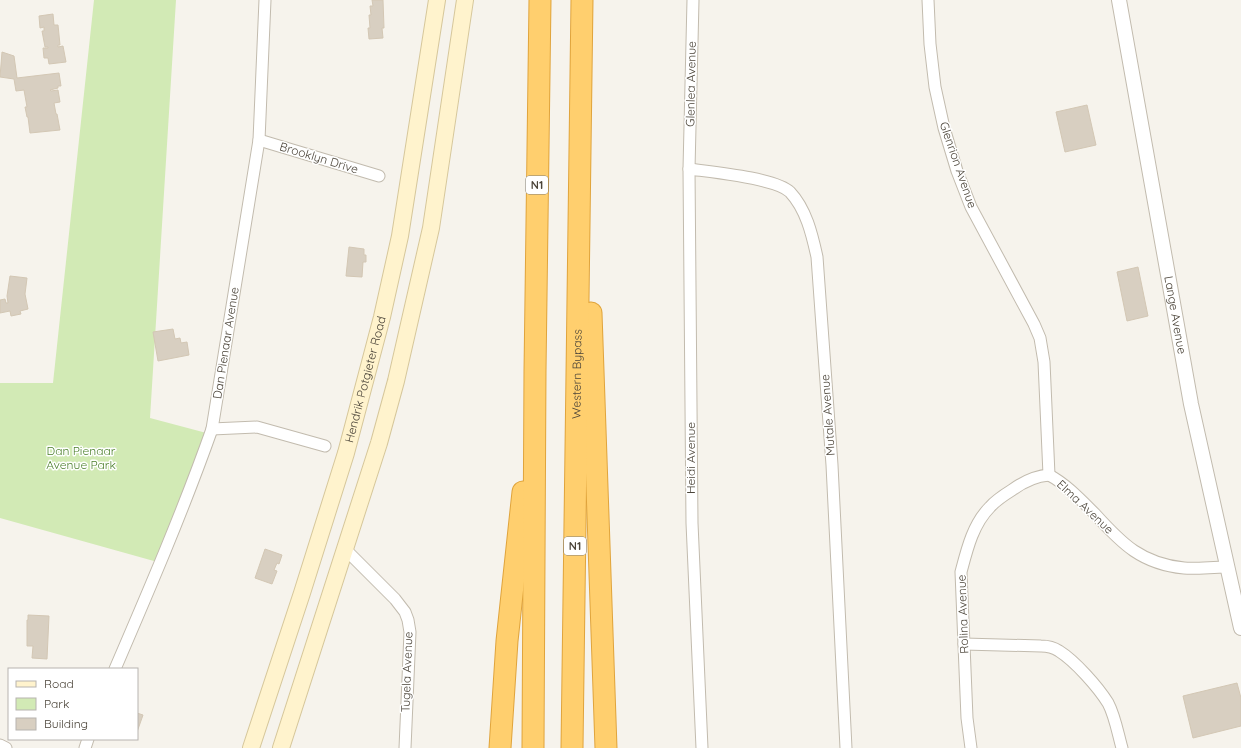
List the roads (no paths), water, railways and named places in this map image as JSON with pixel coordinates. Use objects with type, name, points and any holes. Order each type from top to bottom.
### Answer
[{"type":"highway","name":"N1","points":[[533,748],[535,371],[540,0]]},
{"type":"highway","name":"Western Bypass","points":[[572,748],[582,0]]},
{"type":"highway","points":[[581,78],[591,306],[606,748]]},
{"type":"highway","points":[[500,748],[507,641],[535,371]]},
{"type":"main road","name":"Hendrik Potgieter Road","points":[[251,748],[346,453],[382,317],[400,236],[437,0]]},
{"type":"main road","points":[[281,748],[345,550],[396,381],[431,228],[465,0]]},
{"type":"street","name":"Dan Pienaar Avenue","points":[[115,668],[152,582],[212,429],[259,140],[265,0]]},
{"type":"street","name":"Glenlea Avenue","points":[[689,169],[693,0]]},
{"type":"street","name":"Glenrion Avenue","points":[[928,0],[930,44],[935,87],[944,128],[957,171],[971,207],[1034,324],[1040,338],[1044,362]]},
{"type":"street","name":"Lange Avenue","points":[[1118,0],[1191,404],[1226,567],[1241,628]]},
{"type":"street","name":"Brooklyn Drive","points":[[259,140],[379,176]]},
{"type":"street","name":"Heidi Avenue","points":[[689,169],[692,523],[702,748]]},
{"type":"street","name":"Mutale Avenue","points":[[689,169],[758,179],[777,184],[789,191],[801,208],[811,232],[817,256],[832,465],[846,748]]},
{"type":"street","name":"Elma Avenue","points":[[1044,362],[1049,475],[1064,485],[1137,554],[1159,563],[1177,567],[1226,567]]},
{"type":"street","points":[[212,429],[257,427],[325,446]]},
{"type":"street","name":"Rolina Avenue","points":[[971,748],[967,718],[961,572],[967,550],[982,515],[990,506],[1003,495],[1032,478],[1049,475]]},
{"type":"street","name":"Tugela Avenue","points":[[345,550],[394,599],[405,612],[408,620],[410,632],[404,748]]},
{"type":"street","points":[[964,644],[1041,646],[1058,650],[1084,673],[1101,693],[1108,704],[1122,748]]},
{"type":"street","points":[[0,745],[6,748]]},
{"type":"park label","name":"Dan Pienaar Avenue Park","points":[[81,458]]}]
